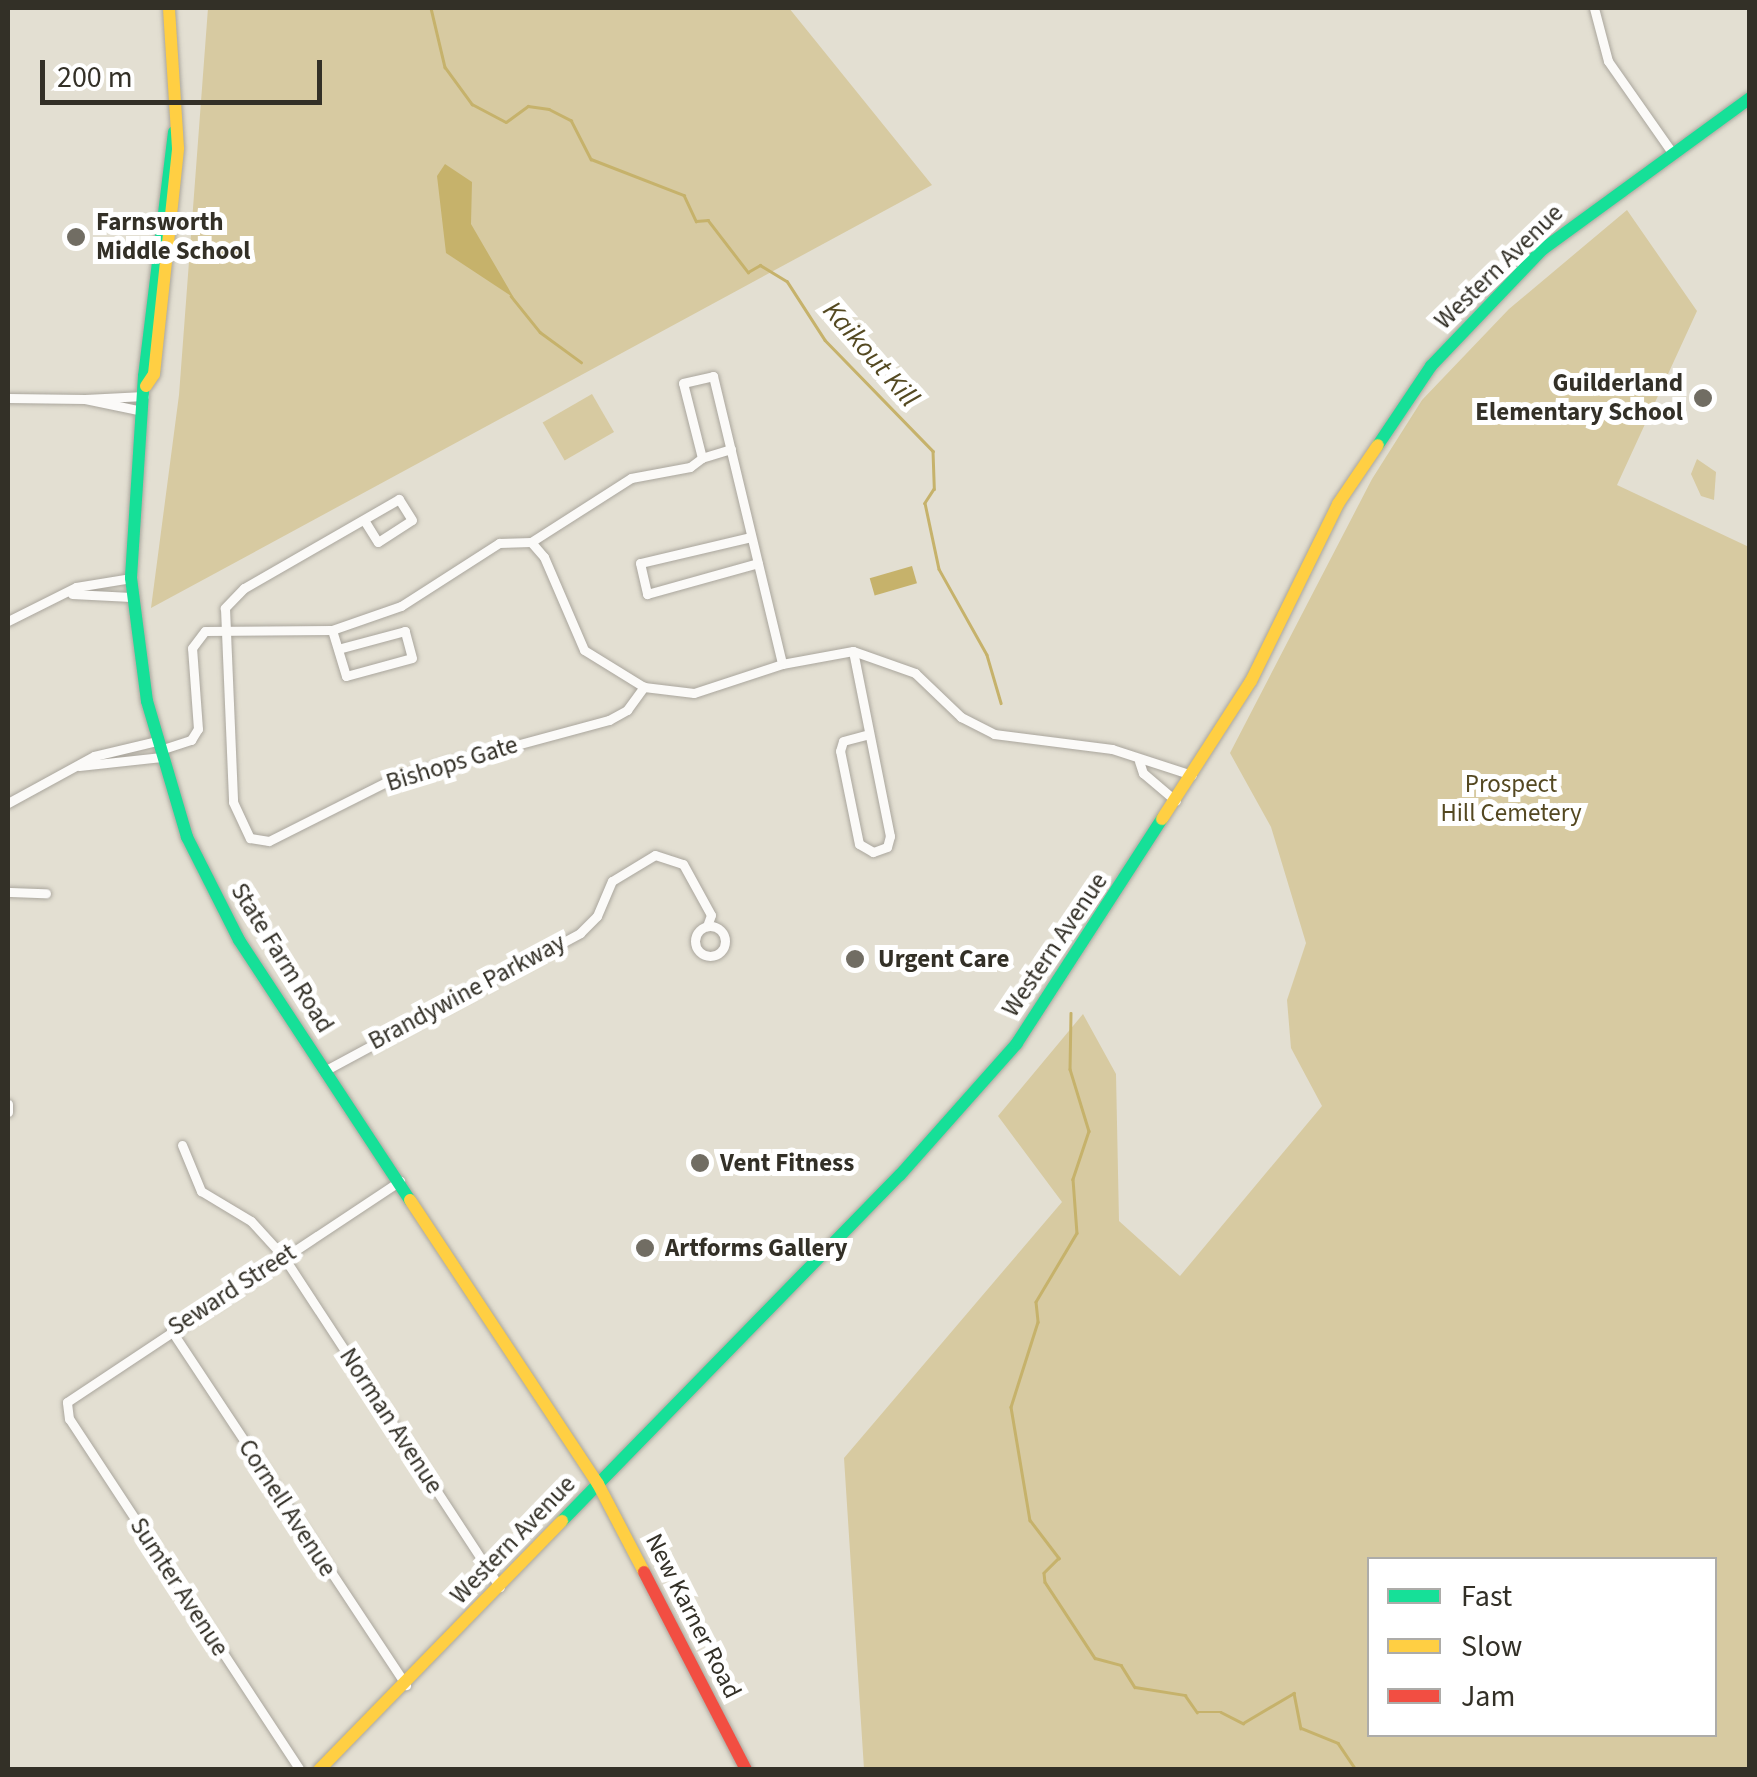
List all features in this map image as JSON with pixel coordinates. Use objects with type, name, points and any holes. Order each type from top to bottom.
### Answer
[{"type":"main road","name":"State Farm Road","points":[[168,8],[174,132],[169,260],[154,374],[144,398],[130,578],[160,749],[188,836],[222,911],[598,1484]]},
{"type":"main road","name":"Western Avenue","points":[[319,1770],[500,1588],[995,1071],[1251,681],[1338,504],[1430,366],[1543,249],[1672,151],[1750,98]]},
{"type":"main road","name":"New Karner Road","points":[[598,1484],[746,1770]]},
{"type":"street","points":[[1594,8],[1608,62],[1672,151]]},
{"type":"street","points":[[702,458],[683,382],[713,376],[782,664]]},
{"type":"street","points":[[8,398],[144,398]]},
{"type":"street","points":[[77,766],[160,749],[195,735],[192,648],[204,631],[332,630],[401,606],[499,543],[531,542],[630,478],[690,466],[730,449]]},
{"type":"street","points":[[224,630],[225,608],[235,594],[399,499],[412,520],[378,542],[364,520]]},
{"type":"street","points":[[752,537],[640,563],[647,594],[758,563]]},
{"type":"street","points":[[531,542],[544,557],[577,641],[606,668],[644,687],[694,693],[782,664],[853,650],[915,674],[960,717],[994,734],[1112,749],[1139,761],[1150,758],[1192,775]]},
{"type":"street","points":[[72,594],[76,587],[130,578]]},
{"type":"street","points":[[8,621],[72,594],[132,598]]},
{"type":"street","name":"Bishops Gate","points":[[224,630],[233,802],[244,834],[256,841],[270,841],[394,778],[609,720],[627,710],[644,687]]},
{"type":"street","points":[[332,630],[346,676],[412,658],[405,631],[338,649]]},
{"type":"street","points":[[853,650],[866,735],[890,836],[883,850],[873,852],[859,844],[840,751],[843,741],[866,735]]},
{"type":"street","points":[[8,803],[77,766],[160,749]]},
{"type":"street","points":[[1139,761],[1143,773],[1176,800]]},
{"type":"street","name":"Brandywine Parkway","points":[[326,1070],[580,933],[597,916],[612,881],[655,855],[670,854],[686,868],[711,915],[707,926]]},
{"type":"street","points":[[8,892],[46,892]]},
{"type":"street","points":[[8,1104],[8,1112]]},
{"type":"street","name":"Norman Avenue","points":[[182,1145],[201,1191],[250,1221],[283,1256],[500,1588]]},
{"type":"street","name":"Seward Street","points":[[67,1402],[400,1181]]},
{"type":"street","name":"Cornell Avenue","points":[[171,1330],[406,1685]]},
{"type":"street","name":"Sumter Avenue","points":[[67,1402],[69,1419],[300,1770]]},
{"type":"green space","points":[[208,8],[789,8],[932,185],[151,608],[179,395]]},
{"type":"green space","name":"Prospect Hill Cemetery","points":[[1627,210],[1697,311],[1617,485],[1749,547],[1749,1769],[864,1769],[844,1458],[1062,1202],[998,1116],[1083,1014],[1116,1074],[1119,1221],[1180,1276],[1322,1106],[1291,1048],[1287,1000],[1306,943],[1271,827],[1230,753],[1372,479],[1422,400],[1509,309]]},
{"type":"green space","points":[[592,394],[614,432],[565,461],[543,422]]},
{"type":"green space","points":[[1697,459],[1716,472],[1714,500],[1701,496],[1691,474]]},
{"type":"shaded area","points":[[445,164],[472,182],[471,224],[514,298],[446,253],[437,176]]},
{"type":"shaded area","points":[[912,566],[917,583],[875,595],[870,578]]},
{"type":"waterway","name":"Kaikout Kill","points":[[431,8],[445,67],[472,104],[506,122],[528,106],[549,109],[571,120],[591,159],[684,195],[696,221],[708,220],[748,272],[760,265],[787,281],[825,340],[933,451],[934,489],[925,503],[939,569],[987,655],[1001,703]]},
{"type":"waterway","points":[[511,296],[540,332],[581,362]]},
{"type":"waterway","name":"Kaikout Kill","points":[[1071,1013],[1070,1069],[1089,1131],[1073,1179],[1077,1233],[1036,1302],[1038,1322],[1011,1407],[1030,1520],[1059,1558],[1044,1573],[1045,1582],[1095,1658],[1121,1665],[1135,1687],[1185,1695],[1197,1712],[1221,1712],[1243,1723],[1294,1693],[1301,1728],[1338,1743],[1356,1770]]},
{"type":"traffic: fast","points":[[1378,445],[1431,366],[1543,249],[1750,98]]},
{"type":"traffic: fast","points":[[174,132],[144,376],[131,578],[147,701],[187,837],[239,940],[410,1200]]},
{"type":"traffic: fast","points":[[562,1521],[900,1175],[1017,1043],[1162,819]]},
{"type":"traffic: slow","points":[[146,386],[154,374],[178,148],[169,8]]},
{"type":"traffic: slow","points":[[1162,819],[1251,681],[1338,504],[1378,445]]},
{"type":"traffic: slow","points":[[410,1200],[598,1484],[644,1572]]},
{"type":"traffic: slow","points":[[319,1770],[562,1521]]},
{"type":"traffic: jam","points":[[644,1572],[746,1770]]},
{"type":"place","name":"Farnsworth Middle School","points":[[76,237]]},
{"type":"place","name":"Guilderland Elementary School","points":[[1703,398]]},
{"type":"place","name":"Urgent Care","points":[[855,959]]},
{"type":"place","name":"Vent Fitness","points":[[700,1163]]},
{"type":"place","name":"Artforms Gallery","points":[[645,1248]]}]
